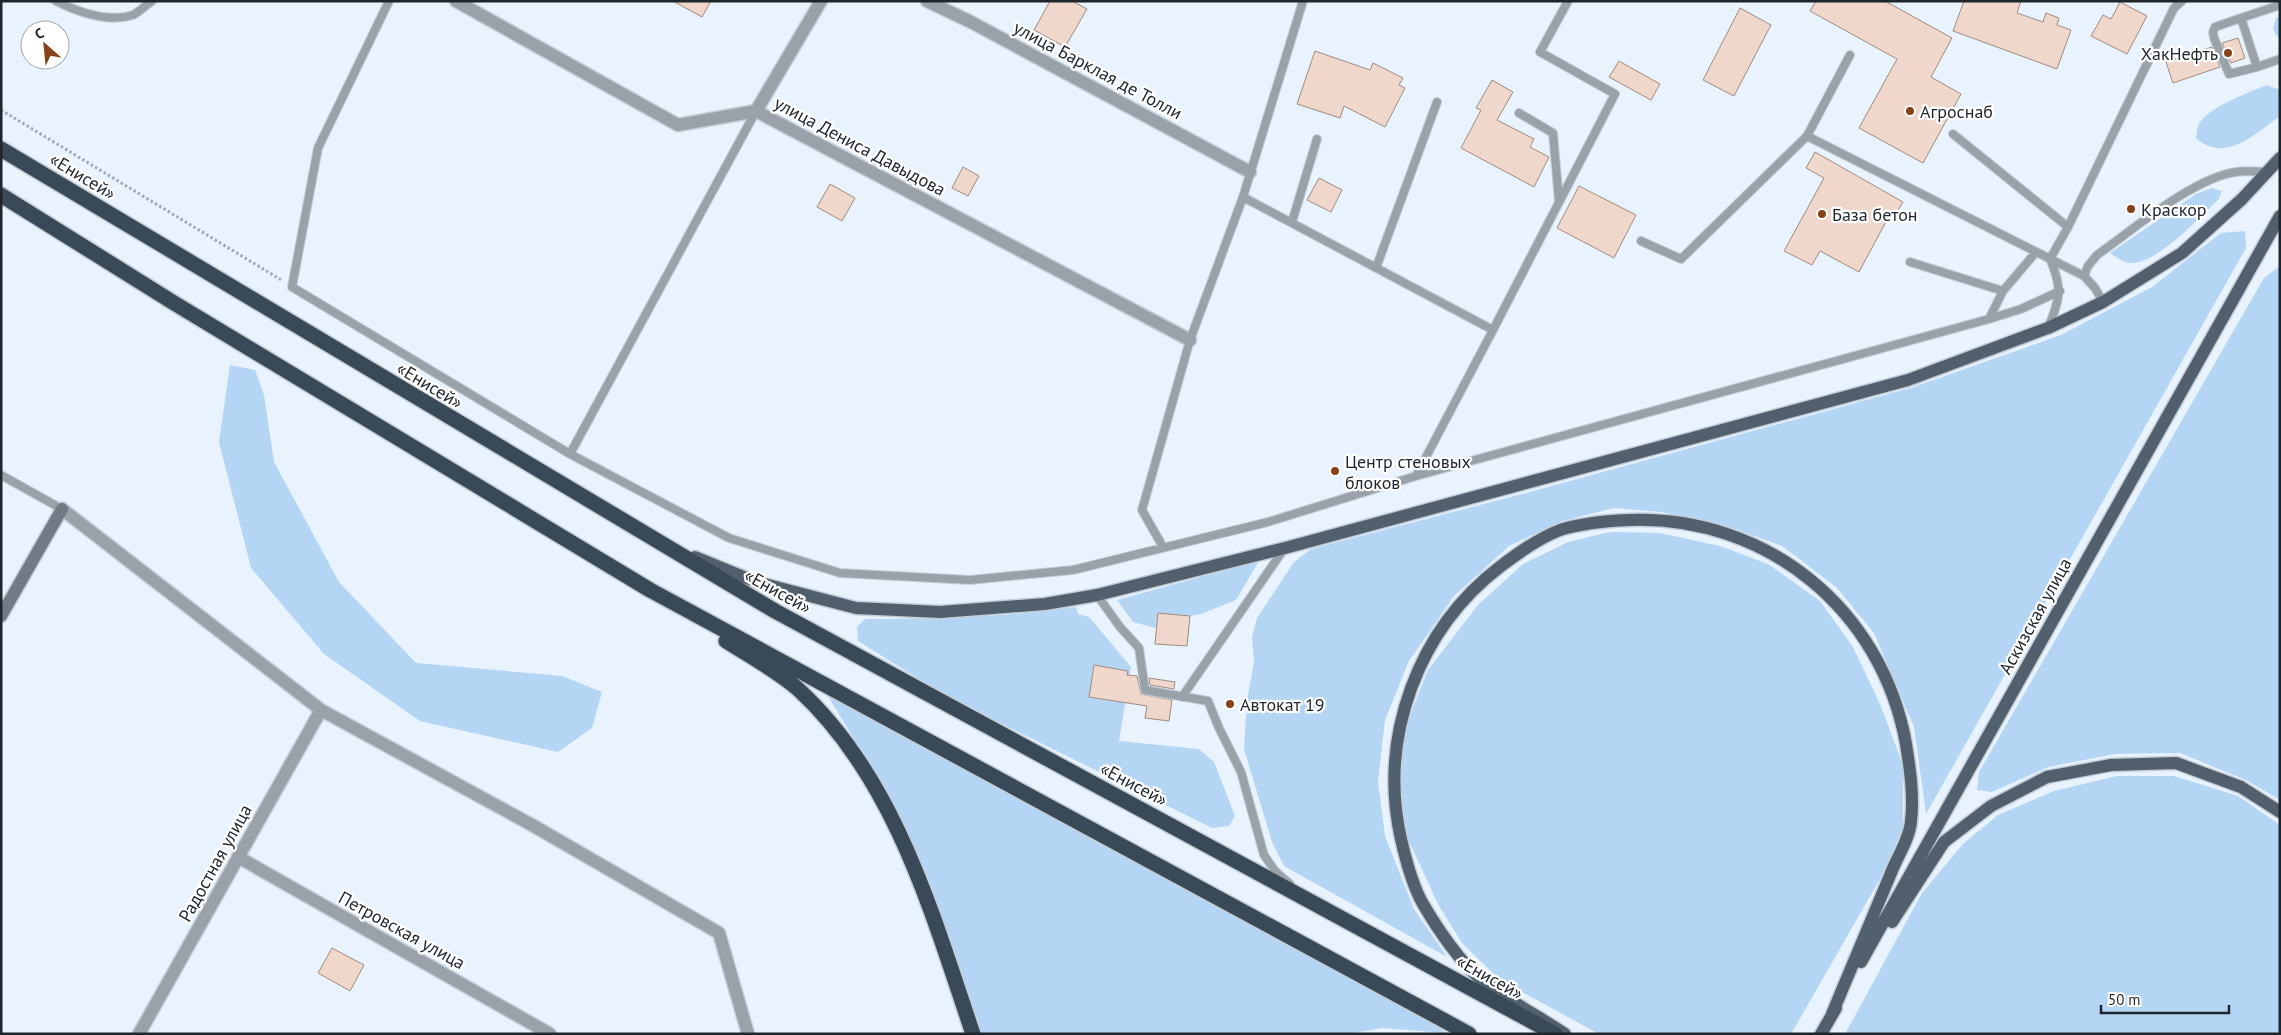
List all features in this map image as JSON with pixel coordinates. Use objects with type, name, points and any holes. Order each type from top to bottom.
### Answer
[{"type":"highway","name":"«Енисей»","points":[[1,149],[775,611],[1555,1034]]},
{"type":"highway","points":[[1,195],[174,303],[650,590],[797,688],[834,727],[874,785],[906,850],[943,947],[973,1034]]},
{"type":"highway","points":[[650,590],[1469,1034]]},
{"type":"main road","points":[[654,540],[756,582],[856,608],[940,612],[1045,604],[1097,596],[1285,548],[1908,380],[2048,328],[2103,302],[2182,253],[2268,172],[2280,158]]},
{"type":"main road","name":"Аскизская улица","points":[[1821,1034],[2280,216]]},
{"type":"main road","points":[[1565,1034],[1481,980],[1453,948],[1422,903],[1406,862],[1396,818],[1394,774],[1398,730],[1410,687],[1429,647],[1454,610],[1485,578],[1520,551],[1559,531],[1607,520],[1655,519],[1703,526],[1748,541],[1791,565],[1828,595],[1860,632],[1884,673],[1901,718],[1909,766],[1911,823],[1832,1014]]},
{"type":"main road","points":[[1832,1014],[1944,842],[1990,806],[2047,777],[2111,765],[2176,763],[2241,787],[2280,812]]},
{"type":"street","name":"улица Дениса Давыдова","points":[[456,1],[678,125],[756,111],[1190,340]]},
{"type":"street","points":[[756,111],[821,1]]},
{"type":"street","name":"улица Барклая де Толли","points":[[927,1],[971,22],[1250,172]]},
{"type":"street","points":[[1,616],[62,509],[321,710],[532,824],[719,934],[748,1034]]},
{"type":"street","name":"Радостная улица","points":[[139,1034],[321,710]]},
{"type":"street","name":"Петровская улица","points":[[238,857],[550,1034]]},
{"type":"lane","points":[[56,1],[70,8],[105,18],[133,15],[152,1]]},
{"type":"lane","points":[[389,1],[318,148],[292,287],[570,454],[729,538],[840,573],[970,580],[1073,570],[1268,522],[1416,476],[1989,319],[2021,309],[2060,291]]},
{"type":"lane","points":[[1163,547],[1142,510],[1190,340],[1244,197],[1303,1]]},
{"type":"lane","points":[[1416,476],[1615,94],[1540,52],[1568,1]]},
{"type":"lane","points":[[2050,259],[2068,227],[2174,8],[2182,1]]},
{"type":"lane","points":[[2280,5],[2215,27],[2213,32],[2229,74],[2280,59]]},
{"type":"lane","points":[[2240,18],[2258,67]]},
{"type":"lane","points":[[1641,241],[1681,259],[1807,136],[1850,55]]},
{"type":"lane","points":[[1376,268],[1438,102]]},
{"type":"lane","points":[[570,454],[756,111]]},
{"type":"lane","points":[[1519,113],[1553,133],[1559,201]]},
{"type":"lane","points":[[1953,134],[2068,227]]},
{"type":"lane","points":[[1807,136],[2084,276],[2095,288],[2103,302]]},
{"type":"lane","points":[[1292,222],[1317,139]]},
{"type":"lane","points":[[2084,276],[2088,266],[2097,255],[2191,189],[2218,177],[2237,172],[2268,172]]},
{"type":"lane","points":[[1244,197],[1493,330]]},
{"type":"lane","points":[[1989,319],[2003,291],[2036,252]]},
{"type":"lane","points":[[2048,328],[2058,303],[2060,291],[2058,277],[2050,259]]},
{"type":"lane","points":[[1910,262],[2003,291]]},
{"type":"lane","points":[[1,475],[62,509]]},
{"type":"lane","points":[[1182,697],[1285,548]]},
{"type":"lane","points":[[1097,596],[1120,627],[1139,648],[1145,690],[1208,701],[1241,772],[1264,854],[1276,871],[1309,900]]},
{"type":"path","points":[[1,110],[292,287]]},
{"type":"shaded area","points":[[2280,17],[2280,38],[2276,35],[2273,28],[2276,18]]},
{"type":"shaded area","points":[[2267,85],[2280,90],[2280,116],[2260,131],[2240,144],[2229,147],[2218,148],[2207,145],[2196,138],[2198,126],[2209,113],[2229,101]]},
{"type":"shaded area","points":[[2212,188],[2222,191],[2218,200],[2177,239],[2153,256],[2141,261],[2128,263],[2110,253],[2196,194]]},
{"type":"shaded area","points":[[2245,231],[2246,248],[1926,814],[1914,727],[1874,633],[1837,588],[1782,546],[1727,526],[1662,512],[1614,508],[1562,521],[1509,546],[1454,596],[1409,661],[1385,720],[1378,781],[1385,836],[1414,909],[1447,957],[1284,866],[1272,842],[1244,749],[1247,701],[1254,662],[1252,637],[1257,618],[1294,562],[1311,549],[1526,493],[1914,387],[2061,335],[2152,287],[2221,233]]},
{"type":"shaded area","points":[[2280,266],[2280,800],[2248,781],[2180,753],[2115,754],[2048,767],[1992,792],[1977,790],[1979,772],[2264,278]]},
{"type":"shaded area","points":[[230,365],[255,370],[264,395],[274,462],[339,582],[416,663],[562,676],[602,692],[592,728],[558,752],[420,721],[324,654],[251,568],[219,442]]},
{"type":"shaded area","points":[[1610,532],[1660,533],[1720,546],[1768,564],[1820,601],[1853,647],[1880,704],[1903,765],[1903,828],[1880,879],[1791,1034],[1599,1034],[1500,980],[1462,943],[1439,906],[1405,833],[1396,776],[1407,723],[1428,670],[1478,605],[1523,564],[1568,542]]},
{"type":"shaded area","points":[[1259,561],[1236,600],[1201,614],[1190,616],[1158,613],[1156,628],[1133,622],[1117,600]]},
{"type":"shaded area","points":[[1076,607],[1078,614],[1089,617],[1131,667],[1119,741],[1199,749],[1214,762],[1235,816],[1229,826],[1212,828],[946,696],[858,641],[857,627],[865,619],[971,617]]},
{"type":"shaded area","points":[[826,693],[1438,1025],[1445,1033],[1382,1028],[1348,1034],[981,1034],[941,917],[905,828],[884,789]]},
{"type":"shaded area","points":[[2117,776],[2174,776],[2238,796],[2280,825],[2280,1034],[1845,1034],[1922,893],[1963,844],[1998,815],[2054,791]]},
{"type":"building","points":[[673,1],[711,1],[702,17]]},
{"type":"building","points":[[1050,1],[1072,1],[1087,9],[1065,47],[1034,30]]},
{"type":"building","points":[[1816,1],[1885,1],[1952,38],[1931,77],[1961,94],[1923,163],[1859,128],[1897,59],[1810,11]]},
{"type":"building","points":[[1964,1],[2021,1],[2017,13],[2043,22],[2046,13],[2059,18],[2057,25],[2071,30],[2057,69],[1953,31]]},
{"type":"building","points":[[2120,2],[2147,16],[2127,54],[2091,36],[2103,15],[2111,19]]},
{"type":"building","points":[[1740,8],[1771,25],[1734,96],[1703,80]]},
{"type":"building","points":[[2238,38],[2245,58],[2231,63],[2222,43]]},
{"type":"building","points":[[2212,47],[2220,67],[2173,83],[2166,62]]},
{"type":"building","points":[[1315,51],[1370,70],[1373,63],[1403,78],[1399,85],[1405,88],[1385,127],[1344,106],[1340,118],[1297,104]]},
{"type":"building","points":[[1619,61],[1660,84],[1651,100],[1609,77]]},
{"type":"building","points":[[1492,80],[1513,92],[1497,120],[1534,139],[1530,147],[1549,157],[1534,187],[1461,148],[1481,110],[1476,108]]},
{"type":"building","points":[[1815,152],[1903,202],[1892,220],[1888,218],[1859,272],[1820,251],[1812,265],[1784,251],[1824,178],[1806,168]]},
{"type":"building","points":[[963,167],[979,176],[968,196],[952,188]]},
{"type":"building","points":[[1319,178],[1342,190],[1331,212],[1307,200]]},
{"type":"building","points":[[830,184],[855,198],[842,221],[817,207]]},
{"type":"building","points":[[1579,186],[1636,215],[1614,258],[1557,228]]},
{"type":"building","points":[[1158,613],[1190,616],[1187,646],[1155,644]]},
{"type":"building","points":[[1094,665],[1128,671],[1127,675],[1137,676],[1141,694],[1172,700],[1169,721],[1145,718],[1147,706],[1089,697]]},
{"type":"building","points":[[1149,678],[1175,682],[1174,689],[1150,685]]},
{"type":"building","points":[[332,948],[364,965],[350,991],[318,973]]},
{"type":"place","name":"ХакНефть","points":[[2228,53]]},
{"type":"place","name":"Агроснаб","points":[[1910,111]]},
{"type":"place","name":"Краскор","points":[[2131,209]]},
{"type":"place","name":"База бетон","points":[[1822,214]]},
{"type":"place","name":"Центр стеновых блоков","points":[[1335,471]]},
{"type":"place","name":"Автокат 19","points":[[1230,704]]}]
